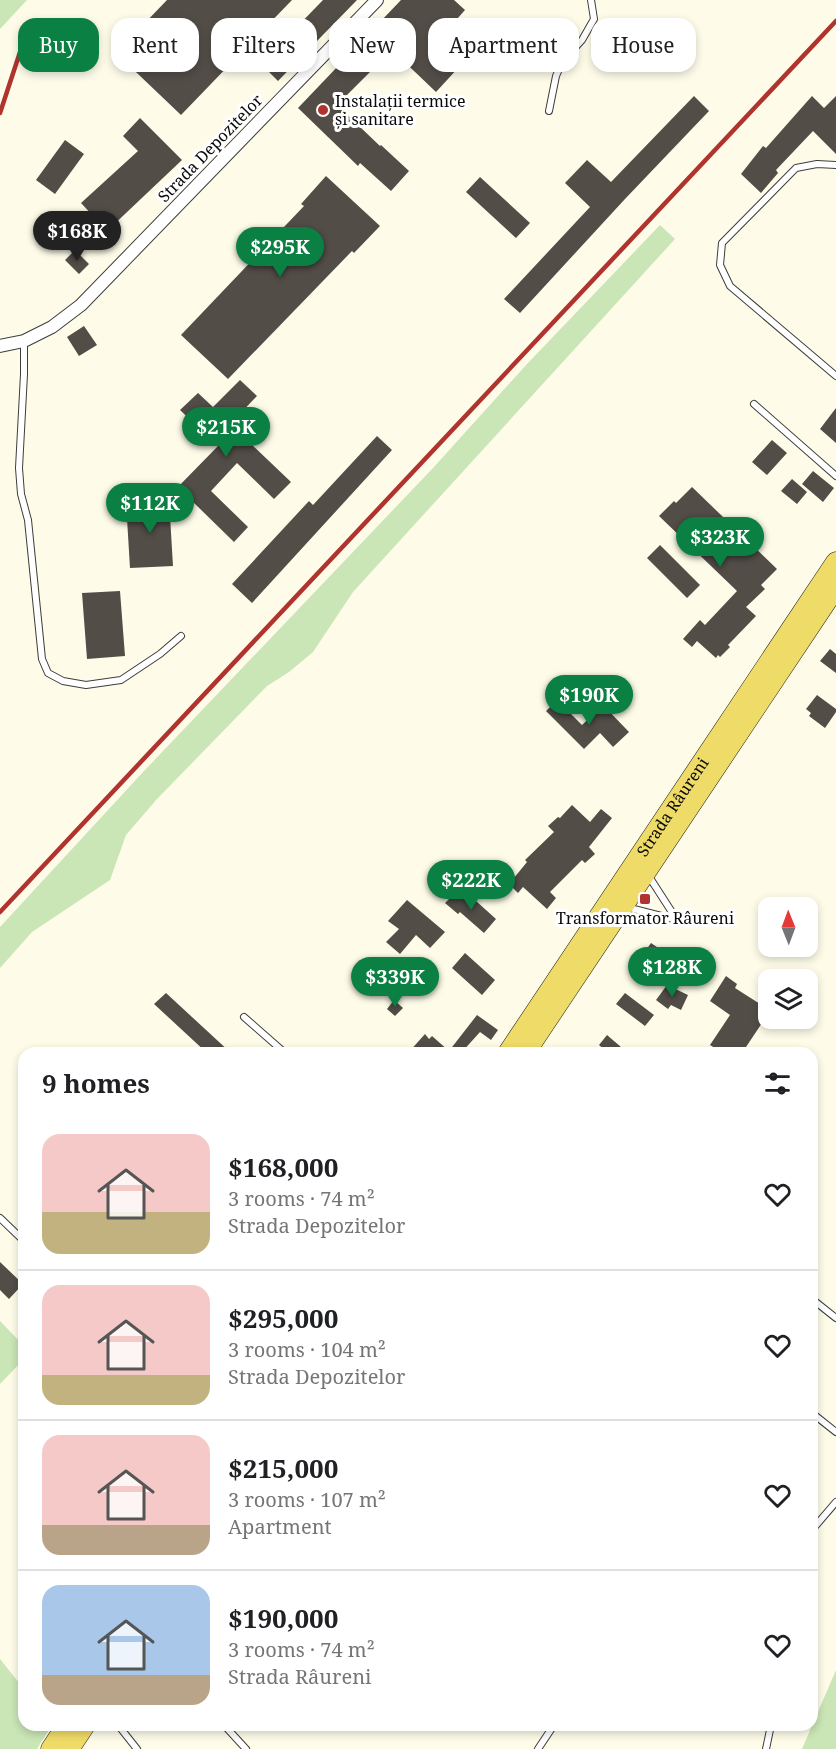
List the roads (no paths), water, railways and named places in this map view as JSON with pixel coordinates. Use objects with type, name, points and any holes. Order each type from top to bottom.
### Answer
[{"type":"main road","name":"Strada Râureni","points":[[512,1047],[836,562]]},
{"type":"main road","name":"Strada Râureni","points":[[529,1047],[836,587]]},
{"type":"main road","points":[[51,1749],[62,1731]]},
{"type":"main road","points":[[69,1749],[81,1731]]},
{"type":"street","name":"Strada Depozitelor","points":[[0,346],[24,341],[52,327],[81,305],[377,0]]},
{"type":"lane","points":[[549,111],[556,76],[562,62],[582,40],[594,19],[591,0]]},
{"type":"lane","points":[[836,165],[817,164],[796,168],[722,243],[720,266],[730,286],[836,376]]},
{"type":"lane","points":[[24,341],[21,494],[28,520],[42,659],[48,674],[63,681],[86,685],[121,680],[160,654],[181,636]]},
{"type":"lane","points":[[754,404],[836,476]]},
{"type":"lane","points":[[623,906],[677,920],[646,871]]},
{"type":"lane","points":[[244,1017],[278,1047]]},
{"type":"lane","points":[[0,1218],[18,1235]]},
{"type":"lane","points":[[818,1304],[836,1318]]},
{"type":"lane","points":[[818,1418],[836,1432]]},
{"type":"lane","points":[[818,1523],[836,1502]]},
{"type":"lane","points":[[123,1731],[137,1749]]},
{"type":"lane","points":[[230,1731],[246,1749]]},
{"type":"lane","points":[[538,1749],[550,1731]]},
{"type":"lane","points":[[766,1749],[770,1731]]},
{"type":"railway","points":[[0,912],[836,21]]},
{"type":"railway","points":[[0,113],[18,58]]},
{"type":"place","name":"Instalații termice și sanitare","points":[[323,110]]},
{"type":"place","name":"Transformator Râureni","points":[[645,899]]}]
